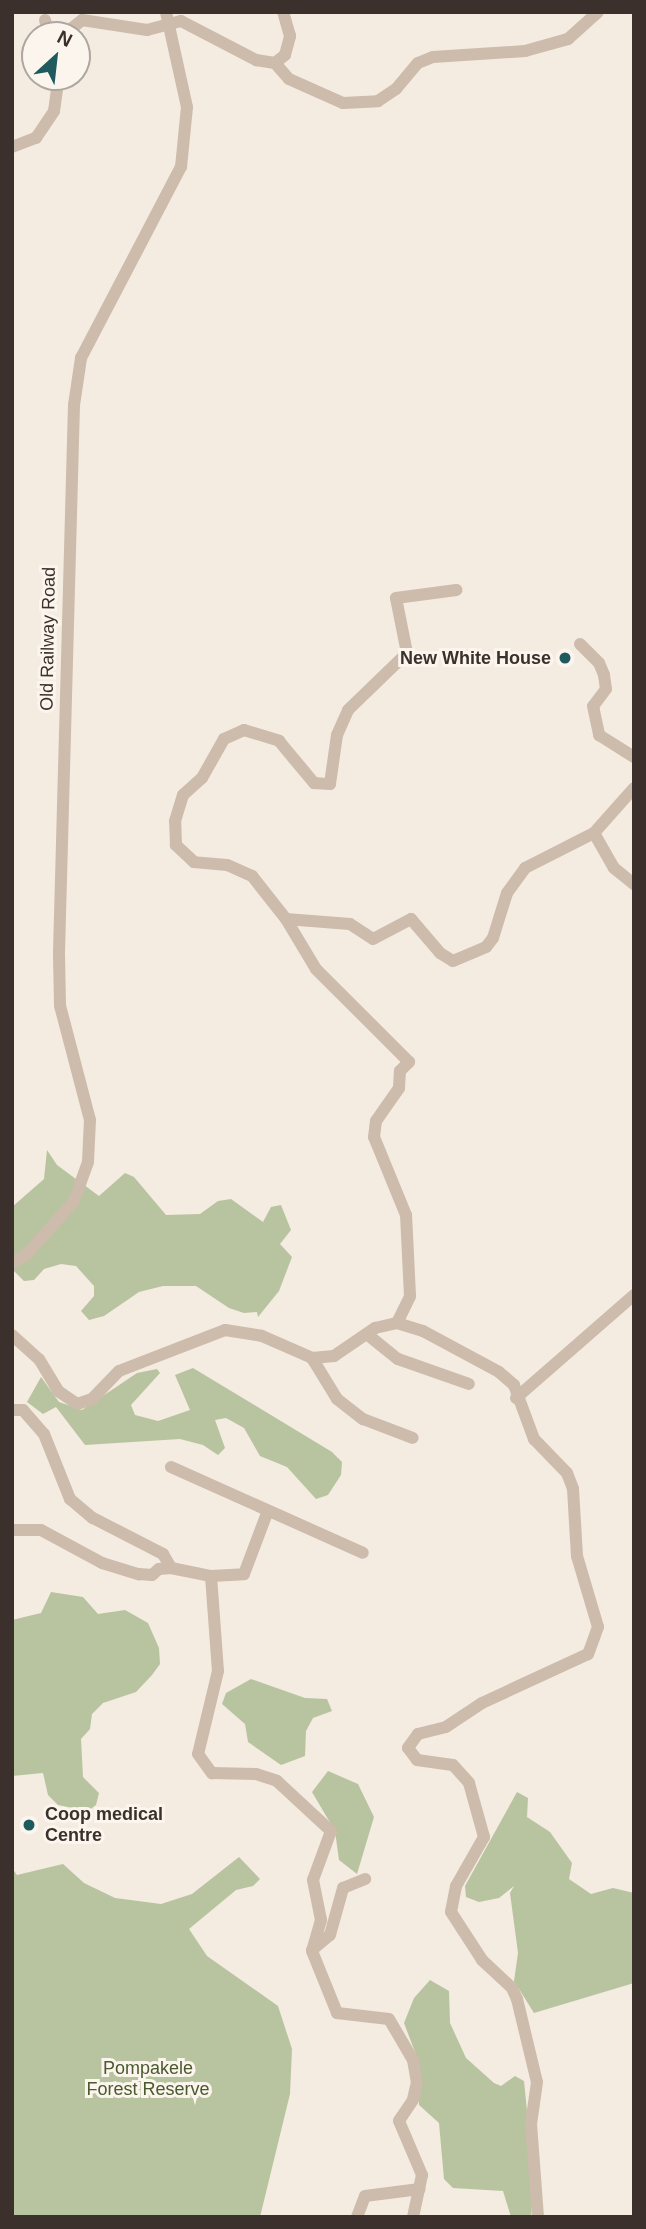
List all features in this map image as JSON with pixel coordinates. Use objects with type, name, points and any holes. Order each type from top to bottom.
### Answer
[{"type":"street","points":[[275,63],[285,55],[290,36],[283,12]]},
{"type":"street","points":[[72,18],[147,30],[168,19],[194,24],[256,60],[275,63],[289,79],[343,103],[378,101],[396,89],[418,63],[433,57],[525,51],[568,39],[598,12]]},
{"type":"street","name":"Old Railway Road","points":[[12,1263],[27,1254],[74,1201],[88,1162],[90,1120],[60,1006],[59,952],[74,405],[81,358],[181,167],[187,107],[168,19]]},
{"type":"street","points":[[12,147],[36,138],[54,111],[57,91]]},
{"type":"street","points":[[397,1323],[410,1296],[406,1215],[374,1137],[376,1121],[399,1088],[400,1071],[409,1062],[316,969],[286,919],[251,876],[227,865],[194,862],[176,845],[175,821],[183,795],[202,778],[224,739],[244,730],[279,741],[314,783],[330,784],[337,735],[348,710],[407,653],[396,598],[456,590]]},
{"type":"street","points":[[580,645],[599,663],[604,675],[606,689],[593,706],[599,735],[634,757]]},
{"type":"street","points":[[286,919],[350,924],[373,939],[411,919],[439,953],[453,961],[486,947],[507,893],[525,868],[594,833],[634,788]]},
{"type":"street","points":[[594,833],[614,867],[634,884]]},
{"type":"street","points":[[516,1398],[634,1294]]},
{"type":"street","points":[[12,1335],[38,1359],[58,1391],[77,1404],[92,1399],[119,1371],[225,1330],[262,1336],[312,1359],[334,1356],[375,1328],[397,1323],[424,1331],[499,1372],[514,1385],[516,1398],[534,1439],[567,1473],[573,1489],[577,1556],[598,1627],[596,1641],[588,1654],[569,1666],[482,1703],[446,1727],[418,1734],[408,1748],[417,1760],[453,1765],[468,1783],[484,1837],[456,1886],[451,1912],[482,1959],[512,1988],[517,1999],[537,2082],[531,2124],[538,2217]]},
{"type":"street","points":[[368,1335],[398,1359],[469,1384]]},
{"type":"street","points":[[312,1359],[337,1399],[363,1419],[413,1438]]},
{"type":"street","points":[[12,1410],[23,1410],[44,1434],[70,1499],[93,1518],[163,1554],[171,1568]]},
{"type":"street","points":[[172,1467],[267,1513],[363,1553]]},
{"type":"street","points":[[12,1530],[41,1530],[102,1563],[139,1574],[152,1575],[159,1569],[171,1568],[211,1576],[244,1574],[267,1513]]},
{"type":"street","points":[[211,1576],[218,1671],[198,1754],[212,1773],[256,1774],[277,1781],[331,1831],[313,1880],[321,1920],[312,1951],[337,2013],[388,2019],[405,2042],[417,2082],[413,2100],[398,2121],[419,2159],[419,2189],[413,2217]]},
{"type":"street","points":[[312,1951],[335,1925],[343,1888],[365,1879]]},
{"type":"street","points":[[357,2217],[365,2196],[419,2189]]},
{"type":"green space","points":[[47,1150],[57,1165],[99,1196],[125,1173],[134,1177],[166,1215],[200,1214],[218,1201],[231,1199],[263,1222],[271,1207],[281,1205],[291,1230],[280,1244],[292,1257],[279,1291],[258,1317],[257,1312],[244,1313],[229,1308],[196,1286],[163,1286],[139,1292],[104,1316],[89,1320],[81,1311],[94,1296],[94,1286],[76,1266],[61,1264],[44,1269],[34,1280],[24,1281],[12,1269],[12,1207],[44,1179]]},
{"type":"green space","points":[[193,1368],[332,1452],[342,1462],[341,1475],[328,1495],[316,1499],[287,1467],[260,1456],[244,1428],[226,1418],[215,1420],[225,1448],[218,1455],[203,1445],[180,1439],[85,1445],[56,1407],[43,1414],[27,1402],[41,1377],[59,1402],[82,1410],[137,1373],[157,1369],[160,1373],[131,1405],[135,1415],[158,1421],[190,1410],[175,1375]]},
{"type":"green space","points":[[51,1592],[83,1597],[98,1614],[125,1610],[148,1623],[159,1648],[160,1664],[152,1675],[136,1692],[103,1703],[92,1714],[90,1729],[81,1739],[83,1777],[99,1793],[96,1805],[88,1811],[58,1805],[48,1795],[43,1773],[12,1776],[12,1620],[41,1613]]},
{"type":"green space","points":[[251,1679],[305,1698],[327,1699],[332,1711],[313,1718],[306,1731],[305,1756],[281,1765],[248,1742],[245,1724],[222,1704],[226,1693]]},
{"type":"green space","points":[[328,1771],[358,1784],[374,1817],[357,1874],[339,1860],[335,1831],[312,1792]]},
{"type":"green space","points":[[517,1792],[528,1798],[527,1817],[550,1832],[572,1863],[569,1879],[591,1894],[613,1888],[634,1893],[634,1983],[534,2013],[514,1981],[518,1953],[510,1893],[514,1886],[499,1898],[479,1902],[466,1897],[465,1886]]},
{"type":"green space","name":"Pompakele Forest Reserve","points":[[239,1857],[260,1879],[253,1886],[236,1890],[189,1929],[207,1956],[278,2006],[292,2049],[290,2094],[260,2217],[12,2217],[12,1868],[17,1875],[63,1864],[84,1883],[115,1898],[161,1904],[192,1894]]},
{"type":"green space","points":[[430,1980],[449,1991],[450,2023],[466,2058],[501,2086],[515,2076],[524,2081],[534,2180],[531,2217],[511,2217],[503,2191],[453,2188],[444,2179],[439,2123],[419,2105],[418,2060],[404,2023],[414,1998]]},
{"type":"place","name":"New White House","points":[[565,658]]},
{"type":"place","name":"Coop medical Centre","points":[[29,1825]]}]
